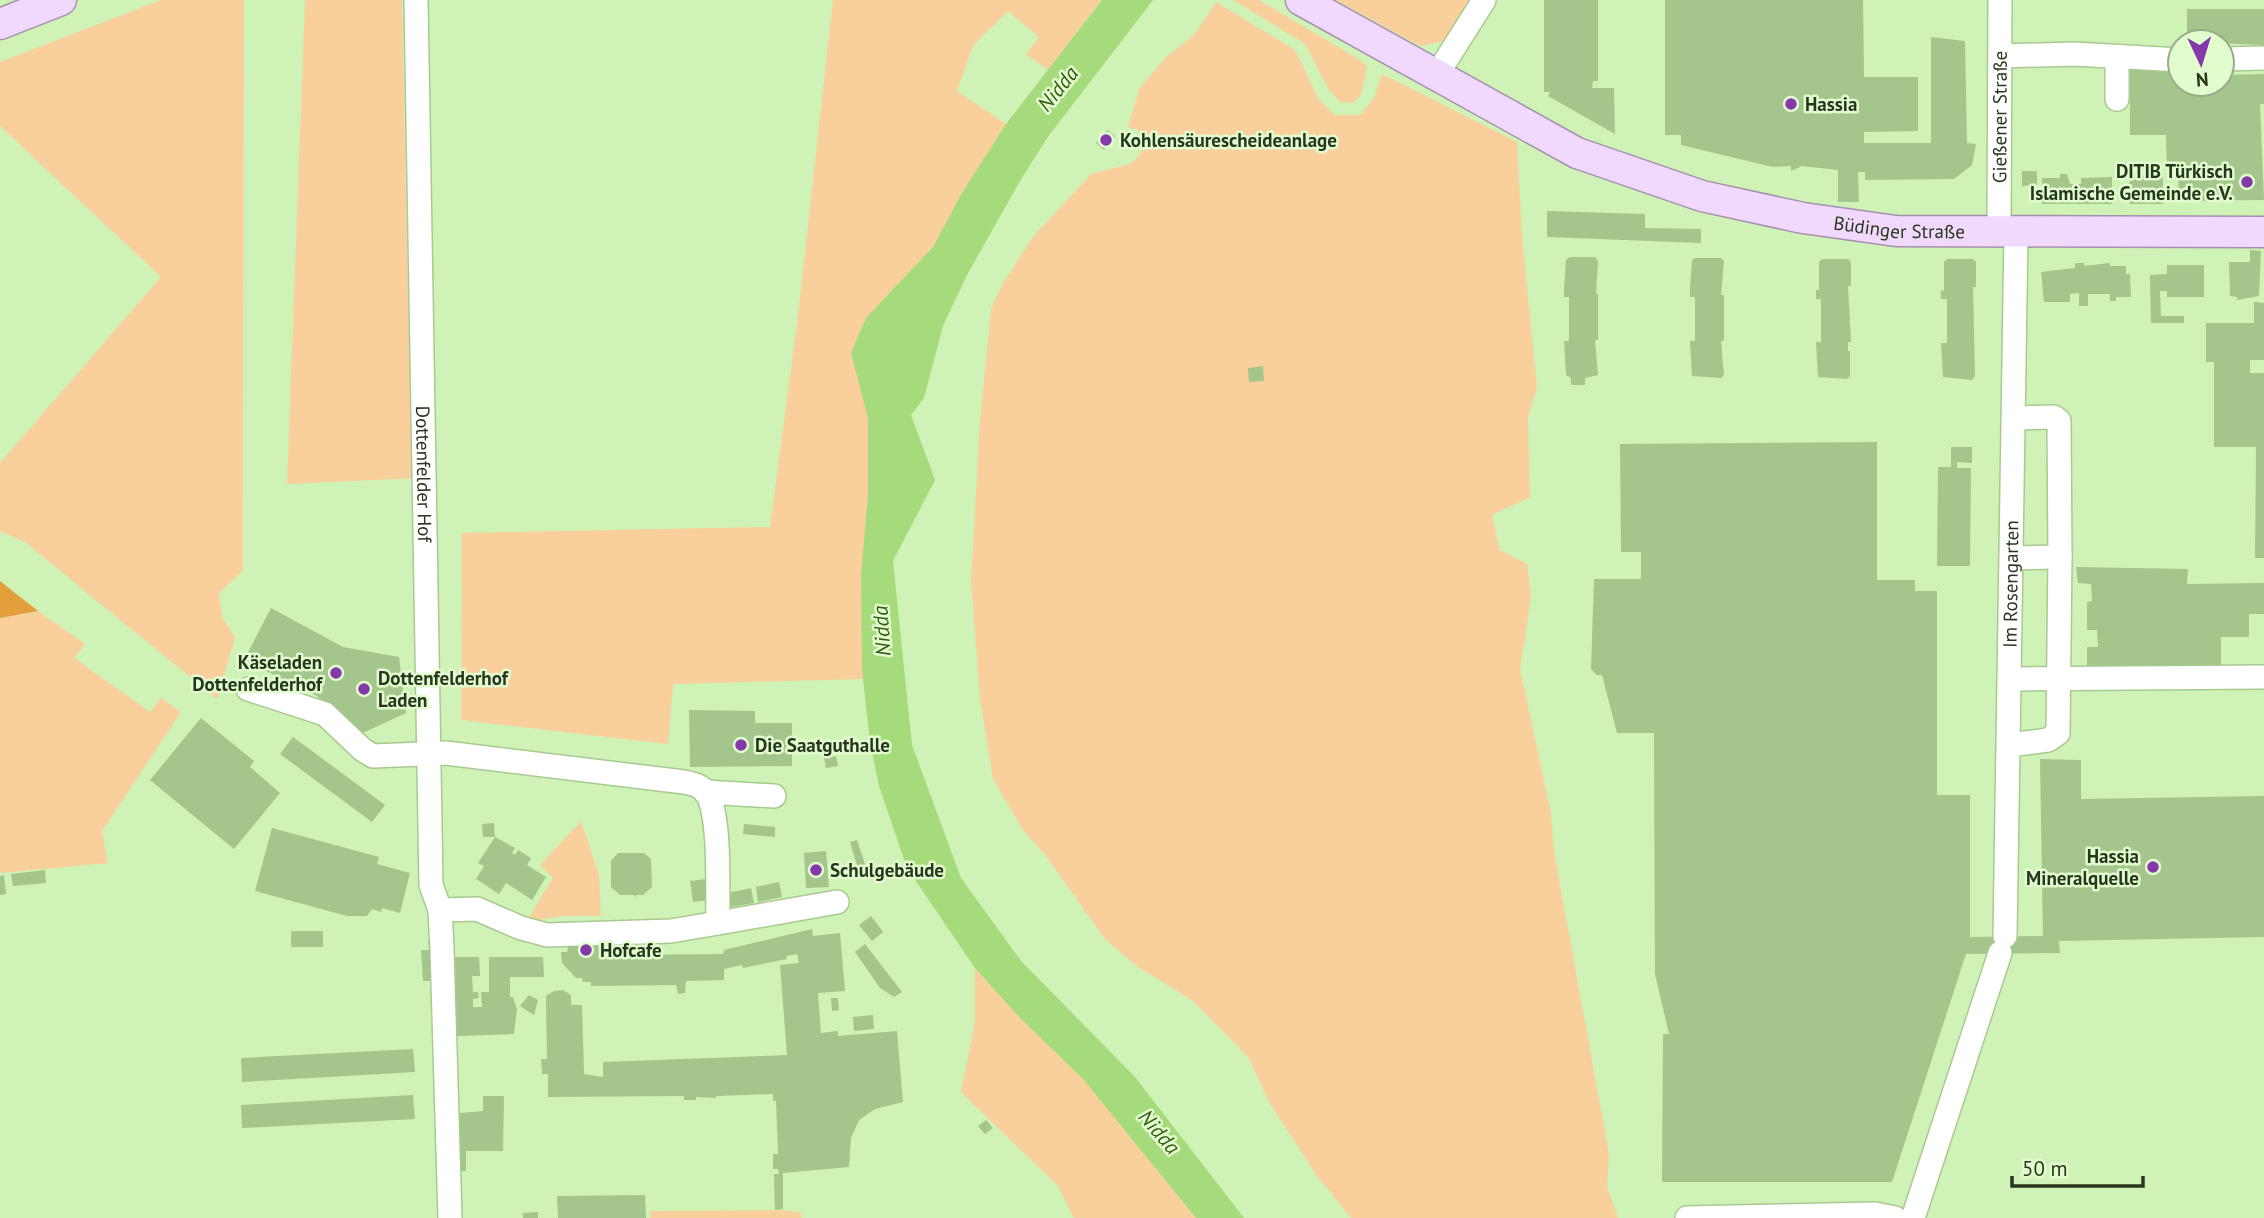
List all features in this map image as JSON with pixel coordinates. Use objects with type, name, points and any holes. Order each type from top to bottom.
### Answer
[{"type":"main road","points":[[0,24],[61,0]]},
{"type":"main road","name":"Büdinger Straße","points":[[1301,0],[1548,139],[1660,184],[1773,212],[1860,228],[2008,233],[2264,232]]},
{"type":"street","name":"Dottenfelder Hof","points":[[416,0],[431,752],[431,885],[440,910],[450,1218]]},
{"type":"street","points":[[1436,76],[1484,0]]},
{"type":"street","name":"Gießener Straße","points":[[2000,0],[2008,233]]},
{"type":"street","points":[[2000,56],[2074,54],[2166,60]]},
{"type":"street","points":[[2117,58],[2117,99]]},
{"type":"street","points":[[2236,59],[2264,58]]},
{"type":"street","name":"Im Rosengarten","points":[[1913,1218],[2002,945],[2009,745],[2014,418],[2008,233]]},
{"type":"street","points":[[2009,745],[2048,740],[2058,733],[2060,680],[2059,421],[2054,416],[2014,418]]},
{"type":"street","points":[[2012,558],[2060,557]]},
{"type":"street","points":[[2010,679],[2264,677]]},
{"type":"street","points":[[248,689],[325,714],[373,756],[431,752],[513,759],[700,786],[705,792],[715,831],[718,923]]},
{"type":"street","points":[[705,792],[774,796]]},
{"type":"street","points":[[440,910],[477,909],[521,928],[547,935],[671,931],[837,902]]},
{"type":"street","points":[[1687,1218],[1875,1214],[1895,1218]]},
{"type":"shaded area","points":[[161,0],[244,0],[243,571],[219,593],[222,617],[235,638],[217,699],[26,543],[0,531],[0,463],[161,277],[0,126],[0,62]]},
{"type":"shaded area","points":[[305,0],[402,0],[409,355],[419,478],[287,484]]},
{"type":"shaded area","points":[[833,0],[1101,0],[1048,70],[1026,54],[1039,37],[1008,11],[974,44],[957,91],[1006,124],[963,191],[933,247],[866,318],[862,387],[868,418],[868,496],[863,679],[673,684],[668,744],[461,720],[462,533],[770,527],[798,316]]},
{"type":"shaded area","points":[[1233,0],[1259,0],[1360,60],[1367,66],[1361,95],[1353,103],[1340,102],[1329,90],[1305,44]]},
{"type":"shaded area","points":[[1336,0],[1472,0],[1444,41],[1420,46]]},
{"type":"shaded area","points":[[1216,2],[1295,50],[1319,100],[1335,115],[1360,115],[1374,98],[1382,74],[1517,142],[1522,237],[1537,387],[1528,417],[1530,497],[1492,515],[1500,550],[1527,564],[1531,597],[1520,669],[1551,813],[1554,852],[1609,1154],[1607,1187],[1618,1218],[1351,1218],[1317,1176],[1269,1102],[1249,1058],[1193,1001],[1135,965],[1105,939],[1046,856],[1023,830],[993,779],[980,698],[971,581],[980,421],[991,309],[1002,285],[1032,238],[1091,174],[1130,164],[1137,158],[1144,148],[1143,137],[1137,129],[1128,128],[1139,89],[1166,57],[1194,35]]},
{"type":"shaded area","points":[[0,581],[38,611],[0,618]]},
{"type":"shaded area","points":[[38,611],[85,644],[74,658],[150,712],[161,698],[181,712],[102,831],[108,863],[0,873],[0,618]]},
{"type":"shaded area","points":[[581,821],[599,875],[601,916],[563,916],[526,922],[553,878],[540,865]]},
{"type":"shaded area","points":[[975,968],[1021,1019],[1083,1079],[1196,1218],[1074,1218],[1058,1186],[961,1092],[975,1023]]},
{"type":"shaded area","points":[[650,1211],[801,1212],[801,1218],[650,1218]]},
{"type":"water","name":"Nidda","points":[[1102,0],[1153,0],[1047,138],[1020,181],[967,275],[943,326],[924,398],[911,415],[935,480],[893,561],[912,745],[961,878],[1021,961],[1135,1077],[1244,1218],[1196,1218],[1083,1079],[1021,1019],[975,968],[907,868],[879,786],[870,742],[862,669],[861,574],[868,496],[868,418],[851,353],[866,318],[933,247],[963,191],[1006,124]]},
{"type":"building","points":[[1544,0],[1598,0],[1598,81],[1593,81],[1592,88],[1614,88],[1615,134],[1548,96],[1550,92],[1544,92]]},
{"type":"building","name":"Hassia","points":[[1665,0],[1863,0],[1864,77],[1918,77],[1918,131],[1864,132],[1864,143],[1931,143],[1931,37],[1965,41],[1967,143],[1976,144],[1972,165],[1954,179],[1865,180],[1865,172],[1858,172],[1859,202],[1838,202],[1838,170],[1802,166],[1791,171],[1791,166],[1773,167],[1681,145],[1681,135],[1665,135]]},
{"type":"building","points":[[2187,9],[2264,9],[2264,45],[2236,44],[2236,28],[2187,28]]},
{"type":"building","points":[[2130,69],[2166,69],[2166,98],[2236,98],[2236,75],[2264,74],[2264,104],[2260,104],[2264,200],[2179,201],[2178,171],[2167,171],[2166,135],[2130,135]]},
{"type":"building","name":"Kohlensäurescheideanlage","points":[[1107,130],[1115,136],[1104,150],[1096,143]]},
{"type":"building","points":[[2022,171],[2037,171],[2037,185],[2022,186]]},
{"type":"building","points":[[2060,174],[2067,174],[2070,184],[2081,184],[2081,178],[2112,177],[2112,204],[2042,204],[2042,178],[2060,178]]},
{"type":"building","points":[[2134,175],[2145,175],[2145,179],[2163,178],[2163,204],[2130,204],[2127,187]]},
{"type":"building","points":[[1547,211],[1645,214],[1645,228],[1701,229],[1701,243],[1547,237]]},
{"type":"building","points":[[2250,250],[2261,251],[2259,296],[2237,300],[2237,297],[2230,296],[2229,262],[2250,262]]},
{"type":"building","points":[[1570,257],[1595,257],[1598,261],[1598,340],[1595,340],[1598,375],[1585,378],[1585,385],[1571,385],[1571,378],[1566,375],[1564,341],[1569,341],[1569,297],[1564,297],[1564,289],[1566,260]]},
{"type":"building","points":[[1721,258],[1724,261],[1721,295],[1724,295],[1724,341],[1721,341],[1724,375],[1721,378],[1692,376],[1690,341],[1695,341],[1695,297],[1690,297],[1690,289],[1692,260]]},
{"type":"building","points":[[1822,259],[1848,259],[1851,262],[1851,286],[1848,286],[1850,376],[1847,379],[1818,377],[1816,342],[1821,342],[1821,299],[1816,299],[1816,290],[1819,290],[1819,262]]},
{"type":"building","points":[[1947,259],[1973,259],[1976,262],[1976,287],[1973,287],[1975,376],[1972,380],[1943,377],[1941,343],[1947,343],[1947,299],[1941,299],[1941,290],[1944,291],[1944,262]]},
{"type":"building","points":[[2075,263],[2084,263],[2084,266],[2110,263],[2110,266],[2126,266],[2126,274],[2130,274],[2131,297],[2116,297],[2116,301],[2110,301],[2110,294],[2088,294],[2088,306],[2079,306],[2079,293],[2070,294],[2070,302],[2044,302],[2041,272],[2075,268]]},
{"type":"building","points":[[2167,265],[2204,265],[2204,297],[2167,297],[2167,291],[2160,291],[2161,316],[2184,316],[2184,323],[2151,323],[2150,275],[2167,274]]},
{"type":"building","points":[[2254,302],[2264,303],[2264,360],[2250,360],[2250,373],[2264,373],[2264,558],[2255,558],[2256,447],[2214,447],[2214,362],[2206,362],[2206,323],[2254,323]]},
{"type":"building","points":[[1263,366],[1264,381],[1249,382],[1248,368]]},
{"type":"building","points":[[1877,442],[1877,580],[1915,580],[1915,591],[1937,591],[1937,795],[1970,795],[1970,937],[2043,936],[2040,759],[2081,760],[2081,799],[2264,796],[2264,937],[2059,941],[2060,953],[1966,954],[1892,1182],[1662,1182],[1663,1034],[1669,1034],[1655,974],[1654,733],[1617,733],[1602,675],[1597,675],[1591,669],[1594,579],[1641,579],[1641,552],[1621,552],[1620,444]]},
{"type":"building","points":[[1951,447],[1972,447],[1972,463],[1957,462],[1957,468],[1971,468],[1970,566],[1937,566],[1938,467],[1951,467]]},
{"type":"building","points":[[2076,567],[2188,569],[2187,584],[2264,583],[2264,614],[2249,614],[2249,637],[2221,637],[2221,665],[2087,668],[2087,647],[2098,647],[2097,630],[2087,630],[2087,602],[2092,601],[2091,584],[2078,583]]},
{"type":"building","points":[[271,608],[343,647],[399,657],[406,713],[356,736],[317,696],[244,660]]},
{"type":"building","name":"Die Saatguthalle","points":[[689,710],[755,711],[755,723],[792,723],[792,766],[690,767]]},
{"type":"building","points":[[201,718],[254,761],[250,767],[280,793],[234,849],[150,780]]},
{"type":"building","points":[[293,737],[385,805],[372,822],[280,754]]},
{"type":"building","points":[[836,756],[838,766],[826,768],[824,758]]},
{"type":"building","points":[[494,823],[495,837],[483,837],[482,824]]},
{"type":"building","points":[[744,824],[775,827],[775,837],[743,834]]},
{"type":"building","points":[[272,828],[379,857],[377,864],[410,873],[400,913],[382,908],[381,912],[372,909],[367,916],[347,916],[255,891]]},
{"type":"building","points":[[495,837],[515,848],[512,853],[515,855],[518,850],[531,858],[527,865],[546,877],[532,900],[506,883],[499,894],[476,879],[484,866],[478,863]]},
{"type":"building","points":[[857,840],[867,870],[859,872],[850,842]]},
{"type":"building","name":"Schulgebäude","points":[[826,851],[829,887],[806,888],[804,853]]},
{"type":"building","points":[[618,853],[644,853],[651,859],[652,887],[643,895],[636,895],[637,898],[634,895],[620,895],[611,887],[611,861]]},
{"type":"building","points":[[45,870],[46,883],[13,886],[11,874]]},
{"type":"building","points":[[4,875],[6,894],[0,895],[0,876]]},
{"type":"building","points":[[706,879],[709,900],[693,902],[690,881]]},
{"type":"building","points":[[779,882],[782,897],[758,902],[756,887]]},
{"type":"building","points":[[751,888],[754,903],[731,907],[728,893]]},
{"type":"building","points":[[871,916],[883,932],[872,941],[859,925]]},
{"type":"building","points":[[812,929],[813,936],[840,933],[845,991],[818,993],[821,1033],[838,1031],[838,1036],[897,1031],[903,1102],[875,1109],[859,1120],[851,1138],[849,1167],[783,1173],[783,1209],[775,1210],[774,1174],[779,1174],[778,1169],[773,1169],[773,1154],[778,1154],[776,1101],[773,1101],[773,1094],[696,1097],[696,1100],[684,1100],[684,1096],[548,1097],[548,1074],[542,1074],[541,1059],[547,1059],[546,996],[554,991],[563,990],[571,995],[571,1005],[582,1005],[584,1074],[603,1077],[603,1062],[787,1055],[780,965],[799,963],[797,954],[786,956],[787,959],[724,969],[724,980],[686,981],[685,993],[678,994],[676,985],[591,986],[591,982],[576,978],[562,963],[561,952],[567,952],[569,943],[618,942],[618,955],[723,954],[724,950]]},
{"type":"building","points":[[291,931],[323,931],[323,947],[291,947]]},
{"type":"building","points":[[428,941],[437,941],[439,981],[423,981],[421,950],[429,950]]},
{"type":"building","points":[[865,944],[902,992],[894,997],[880,988],[855,952]]},
{"type":"building","points":[[455,957],[479,957],[480,976],[472,976],[473,992],[478,992],[479,998],[473,999],[473,1007],[482,1007],[481,992],[489,992],[489,957],[543,957],[544,977],[510,977],[510,997],[513,997],[517,1009],[514,1034],[457,1036]]},
{"type":"building","points":[[529,995],[538,1000],[534,1015],[520,1006]]},
{"type":"building","points":[[831,998],[838,998],[839,1010],[832,1011]]},
{"type":"building","points":[[873,1015],[874,1029],[854,1031],[853,1017]]},
{"type":"building","points":[[413,1049],[415,1072],[242,1082],[241,1058]]},
{"type":"building","points":[[413,1095],[415,1119],[242,1128],[241,1105]]},
{"type":"building","points":[[483,1096],[504,1096],[503,1151],[466,1151],[466,1171],[459,1171],[460,1113],[483,1111]]},
{"type":"building","points":[[986,1120],[993,1128],[985,1134],[978,1126]]},
{"type":"building","points":[[645,1195],[646,1218],[558,1218],[557,1196]]},
{"type":"building","points":[[538,1212],[538,1218],[523,1218],[523,1213]]},
{"type":"place","name":"Hassia","points":[[1791,104]]},
{"type":"place","name":"Kohlensäurescheideanlage","points":[[1106,140]]},
{"type":"place","name":"DITIB Türkisch Islamische Gemeinde e.V.","points":[[2247,182]]},
{"type":"place","name":"Käseladen Dottenfelderhof","points":[[336,673]]},
{"type":"place","name":"Dottenfelderhof Laden","points":[[364,689]]},
{"type":"place","name":"Die Saatguthalle","points":[[741,745]]},
{"type":"place","name":"Hassia Mineralquelle","points":[[2153,867]]},
{"type":"place","name":"Schulgebäude","points":[[816,870]]},
{"type":"place","name":"Hofcafe","points":[[586,950]]}]
